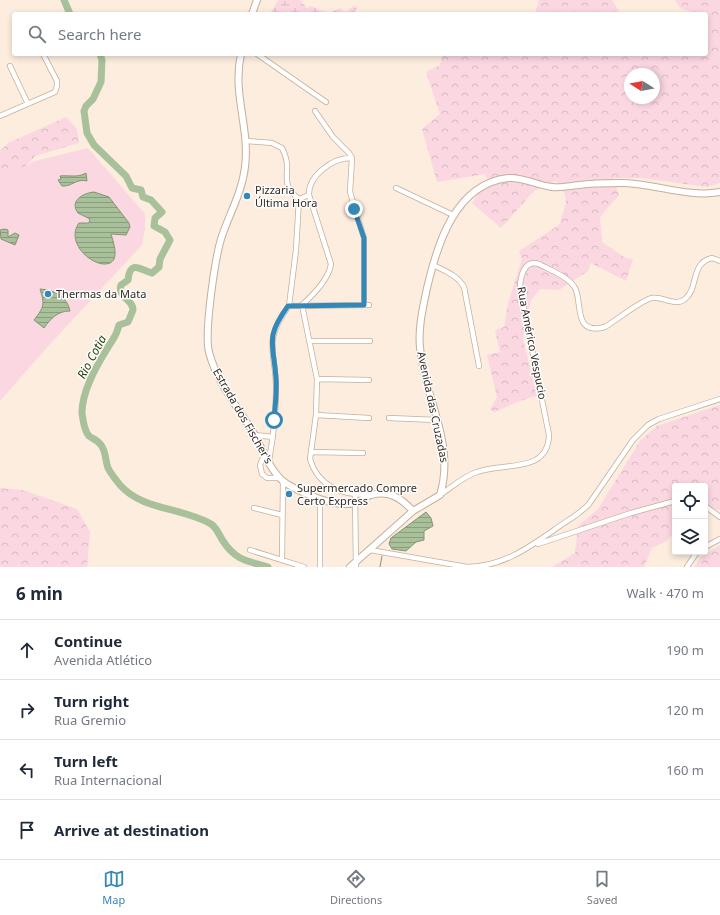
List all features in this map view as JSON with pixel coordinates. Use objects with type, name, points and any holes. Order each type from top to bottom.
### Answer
[{"type":"street","points":[[253,12],[257,0]]},
{"type":"street","points":[[0,116],[53,93],[56,89],[57,81],[44,56]]},
{"type":"street","name":"Estrada dos Fischer's","points":[[241,56],[238,90],[246,141],[245,169],[238,199],[218,250],[208,341],[209,352],[218,375],[255,435],[264,455],[282,480]]},
{"type":"street","points":[[260,56],[326,102]]},
{"type":"street","points":[[10,66],[28,104]]},
{"type":"street","points":[[315,111],[333,137],[352,158],[350,192],[364,238],[364,305]]},
{"type":"street","points":[[246,141],[272,143],[282,148],[288,164],[286,184],[299,199],[296,250],[288,306],[279,318],[274,330],[272,341],[276,378],[273,437],[270,462]]},
{"type":"street","points":[[302,305],[330,272],[331,264],[309,195],[311,182],[335,160],[343,157],[352,158]]},
{"type":"street","name":"Avenida das Cruzadas","points":[[440,495],[444,482],[446,463],[421,355],[419,335],[433,265],[444,233],[453,215],[469,198],[487,185],[497,180],[508,178],[522,179],[550,187],[622,183],[692,192],[720,192]]},
{"type":"street","points":[[396,188],[453,215]]},
{"type":"street","points":[[299,199],[309,195]]},
{"type":"street","name":"Rua Américo Vespucio","points":[[440,495],[475,472],[488,468],[530,463],[543,456],[547,450],[549,435],[520,289],[523,272],[529,264],[534,262],[539,264],[572,284],[576,291],[578,307],[582,318],[590,327],[599,329],[605,327],[647,299],[656,298],[676,302],[684,300],[690,292],[695,275],[702,262],[712,258],[720,261]]},
{"type":"street","points":[[433,265],[453,274],[461,281],[464,287],[470,311],[479,366]]},
{"type":"street","points":[[302,305],[317,379],[316,415],[311,452],[312,465],[324,483],[344,493],[355,495],[394,495],[413,511]]},
{"type":"street","points":[[288,306],[369,305]]},
{"type":"street","points":[[310,341],[370,341]]},
{"type":"street","points":[[317,379],[369,380]]},
{"type":"street","points":[[535,545],[580,513],[589,504],[633,440],[652,422],[720,398]]},
{"type":"street","points":[[316,415],[369,418]]},
{"type":"street","points":[[389,418],[437,420]]},
{"type":"street","points":[[255,435],[273,437]]},
{"type":"street","points":[[311,452],[362,453]]},
{"type":"street","points":[[264,455],[260,465],[262,474],[267,478],[282,480],[320,500],[356,503],[370,495]]},
{"type":"street","points":[[282,480],[282,560]]},
{"type":"street","points":[[355,495],[356,565]]},
{"type":"street","points":[[350,567],[356,565],[370,550],[413,511],[440,495]]},
{"type":"street","points":[[320,500],[320,567]]},
{"type":"street","points":[[370,550],[444,565],[482,567],[496,564],[535,545],[631,513],[672,502]]},
{"type":"street","points":[[254,508],[282,515]]},
{"type":"street","points":[[708,508],[720,517]]},
{"type":"street","points":[[708,546],[720,540]]},
{"type":"street","points":[[250,550],[304,567]]},
{"type":"street","points":[[687,567],[696,555]]},
{"type":"green space","points":[[278,0],[300,0],[307,8],[311,6],[329,12],[271,12]]},
{"type":"green space","points":[[539,0],[612,0],[620,12],[536,12]]},
{"type":"green space","points":[[675,0],[720,0],[720,183],[707,187],[642,178],[613,178],[619,195],[600,217],[602,242],[626,258],[633,259],[626,281],[591,263],[588,271],[559,290],[540,289],[531,300],[523,339],[537,396],[494,412],[490,409],[497,397],[487,355],[500,352],[495,330],[504,327],[508,303],[522,259],[519,251],[559,225],[565,207],[566,197],[556,181],[534,191],[501,228],[472,203],[489,176],[486,179],[485,174],[437,182],[422,129],[440,114],[426,72],[440,65],[442,56],[708,56],[708,12],[691,12],[680,8]]},
{"type":"green space","points":[[353,6],[358,7],[354,12],[346,12]]},
{"type":"green space","points":[[339,8],[346,12],[332,12],[336,10]]},
{"type":"green space","points":[[66,117],[77,129],[79,143],[35,156],[13,180],[0,190],[0,151],[8,143]]},
{"type":"green space","name":"Thermas da Mata","points":[[88,148],[145,214],[145,229],[142,245],[51,343],[0,401],[0,179],[35,161]]},
{"type":"green space","points":[[720,405],[720,510],[708,509],[708,483],[672,483],[672,535],[665,542],[652,548],[644,567],[552,567],[575,553],[578,526],[598,509],[640,441],[657,426]]},
{"type":"green space","points":[[0,488],[23,490],[77,509],[90,532],[87,567],[0,567]]},
{"type":"green space","points":[[720,545],[720,567],[694,567],[701,557],[708,555],[708,553]]},
{"type":"shaded area","points":[[86,173],[87,181],[83,180],[62,186],[58,180],[61,179],[60,176],[76,176]]},
{"type":"shaded area","points":[[94,192],[109,197],[129,223],[130,227],[126,235],[111,234],[115,253],[114,259],[109,263],[102,264],[94,261],[80,249],[76,241],[75,232],[79,223],[89,223],[90,219],[78,213],[75,205],[76,201],[78,198],[86,194]]},
{"type":"shaded area","points":[[0,230],[8,230],[8,237],[15,233],[19,235],[15,245],[1,239]]},
{"type":"shaded area","points":[[40,289],[55,292],[66,301],[70,311],[62,312],[55,316],[44,328],[34,320],[43,306],[43,299]]},
{"type":"shaded area","points":[[426,512],[431,518],[433,526],[424,531],[424,540],[416,542],[406,551],[392,549],[389,544],[391,538]]},
{"type":"waterway","name":"Rio Cotia","points":[[64,0],[69,12]]},
{"type":"waterway","name":"Rio Cotia","points":[[101,56],[102,60],[101,82],[93,99],[86,106],[84,111],[87,133],[94,145],[126,176],[132,188],[141,190],[143,197],[151,200],[162,212],[155,218],[154,226],[165,232],[170,240],[160,259],[159,267],[152,273],[140,268],[134,268],[131,270],[128,280],[121,285],[121,293],[131,303],[133,310],[128,322],[119,325],[90,380],[84,396],[82,413],[83,422],[87,434],[97,441],[104,450],[109,470],[120,485],[129,493],[140,500],[188,514],[211,524],[233,553],[243,559],[268,567]]},
{"type":"waterway","points":[[380,567],[382,556]]},
{"type":"place","name":"Pizzaria Última Hora","points":[[247,196]]},
{"type":"place","name":"Thermas da Mata","points":[[48,294]]},
{"type":"place","name":"Supermercado Compre Certo Express","points":[[289,494]]},
{"type":"route","points":[[274,420],[276,378],[272,341],[274,330],[279,318],[288,306],[364,305],[364,238],[354,209]]}]
